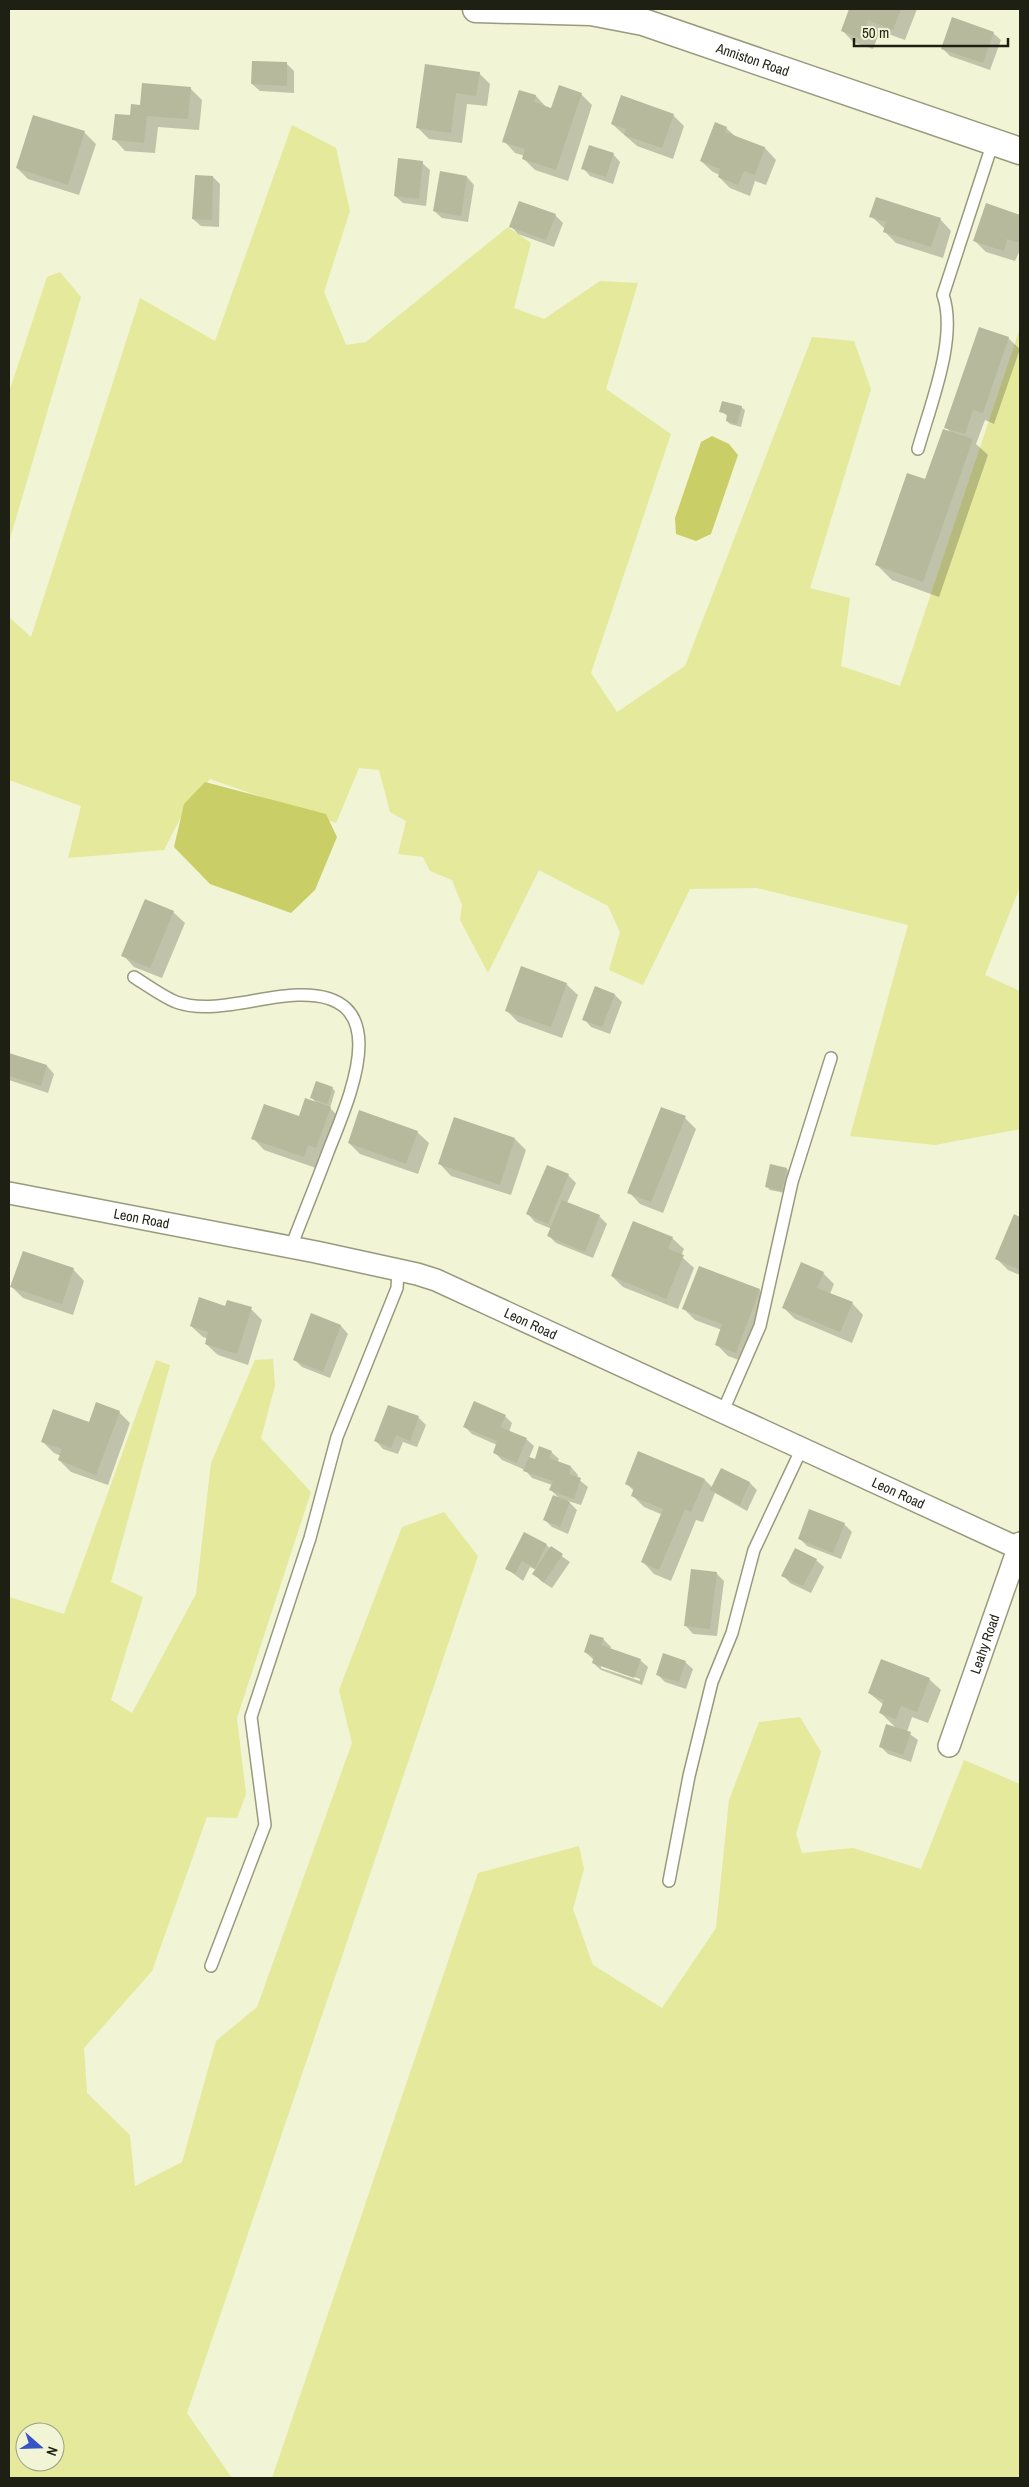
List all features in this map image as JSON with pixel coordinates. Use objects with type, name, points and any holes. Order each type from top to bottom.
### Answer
[{"type":"street","name":"Anniston Road","points":[[476,9],[592,12],[643,22],[1020,151]]},
{"type":"street","name":"Leon Road","points":[[9,1193],[291,1247],[398,1270],[447,1284],[1020,1547]]},
{"type":"street","name":"Leahy Road","points":[[949,1746],[1020,1547]]},
{"type":"lane","points":[[918,448],[945,349],[947,306],[943,295],[993,142]]},
{"type":"lane","points":[[134,977],[176,1002],[195,1005],[224,1005],[295,995],[320,995],[336,1001],[351,1013],[358,1031],[354,1086],[291,1247]]},
{"type":"lane","points":[[723,1411],[760,1326],[792,1182],[831,1058]]},
{"type":"lane","points":[[212,1966],[265,1825],[251,1717],[310,1538],[337,1437],[397,1288],[398,1270]]},
{"type":"lane","points":[[669,1881],[689,1776],[712,1682],[732,1633],[754,1550],[802,1448]]},
{"type":"shaded area","points":[[292,125],[336,148],[350,211],[324,292],[346,345],[366,342],[508,227],[531,243],[514,308],[544,319],[600,281],[638,283],[606,389],[671,434],[591,673],[617,712],[685,666],[812,337],[854,341],[871,389],[810,588],[850,598],[841,666],[900,686],[1020,328],[1020,887],[985,975],[1020,991],[1020,1129],[935,1145],[850,1136],[908,925],[757,888],[690,889],[643,985],[609,970],[620,932],[608,906],[539,870],[488,973],[460,920],[462,905],[452,880],[430,871],[423,857],[398,854],[406,821],[390,812],[379,770],[359,768],[336,823],[210,779],[185,809],[164,850],[68,858],[81,806],[9,780],[9,617],[31,637],[140,298],[215,341]]},
{"type":"shaded area","points":[[60,272],[81,297],[9,542],[9,392],[47,277]]},
{"type":"shaded area","points":[[712,436],[729,444],[738,455],[711,534],[696,541],[676,534],[675,518],[701,442]]},
{"type":"shaded area","points":[[205,782],[326,814],[337,837],[315,890],[291,913],[210,884],[174,847],[184,804]]},
{"type":"shaded area","points":[[273,1359],[275,1386],[261,1438],[311,1492],[237,1718],[246,1794],[237,1818],[207,1817],[152,1971],[84,2048],[87,2093],[130,2135],[135,2186],[182,2162],[216,2041],[257,2007],[352,1743],[339,1690],[402,1527],[444,1512],[478,1556],[187,2413],[232,2478],[9,2478],[9,1597],[64,1614],[156,1360],[170,1365],[111,1582],[143,1597],[111,1700],[132,1713],[196,1594],[211,1463],[255,1360]]},
{"type":"shaded area","points":[[800,1717],[821,1752],[796,1834],[802,1853],[853,1848],[921,1869],[964,1760],[1020,1784],[1020,2478],[272,2478],[478,1873],[579,1846],[584,1869],[573,1909],[593,1965],[662,2008],[716,1928],[729,1800],[759,1722]]},
{"type":"building","points":[[849,9],[901,9],[893,30],[868,20],[861,39],[841,31]]},
{"type":"building","points":[[952,17],[994,32],[983,63],[941,49]]},
{"type":"building","points":[[252,61],[287,62],[287,86],[251,84]]},
{"type":"building","points":[[425,64],[480,72],[476,96],[456,93],[451,133],[416,128]]},
{"type":"building","points":[[142,83],[191,87],[188,119],[147,116],[144,143],[112,140],[115,114],[130,115],[131,104],[140,105]]},
{"type":"building","points":[[559,85],[582,93],[556,170],[522,159],[525,149],[502,142],[519,90],[536,95],[534,102],[551,108]]},
{"type":"building","points":[[621,95],[674,114],[662,148],[624,135],[626,129],[611,124]]},
{"type":"building","points":[[33,115],[85,131],[68,185],[16,168]]},
{"type":"building","points":[[715,122],[727,127],[725,132],[765,147],[755,175],[744,171],[738,185],[718,177],[720,169],[700,161]]},
{"type":"building","points":[[589,145],[614,153],[606,177],[581,169]]},
{"type":"building","points":[[398,158],[423,161],[419,199],[394,196]]},
{"type":"building","points":[[440,171],[467,176],[461,216],[433,211]]},
{"type":"building","points":[[195,175],[213,176],[212,220],[192,219]]},
{"type":"building","points":[[876,197],[941,218],[931,247],[883,232],[886,222],[869,217]]},
{"type":"building","points":[[519,201],[556,214],[546,240],[509,227]]},
{"type":"building","points":[[986,203],[1020,215],[1020,243],[1007,239],[1004,251],[973,241]]},
{"type":"building","points":[[979,327],[1009,337],[983,413],[973,410],[965,434],[944,428]]},
{"type":"building","points":[[722,401],[742,406],[737,424],[726,421],[727,414],[719,412]]},
{"type":"building","points":[[943,429],[973,439],[923,582],[875,565],[907,473],[925,479]]},
{"type":"building","points":[[145,899],[174,911],[150,968],[121,956]]},
{"type":"building","points":[[521,966],[567,983],[551,1027],[505,1011]]},
{"type":"building","points":[[595,986],[615,994],[602,1027],[582,1020]]},
{"type":"building","points":[[9,1053],[47,1065],[41,1086],[9,1076]]},
{"type":"building","points":[[316,1081],[333,1087],[327,1104],[310,1098]]},
{"type":"building","points":[[305,1098],[331,1107],[316,1148],[308,1145],[304,1157],[251,1139],[264,1104],[299,1116]]},
{"type":"building","points":[[661,1107],[686,1116],[651,1202],[627,1193]]},
{"type":"building","points":[[359,1110],[418,1131],[406,1164],[348,1143]]},
{"type":"building","points":[[454,1117],[515,1138],[500,1185],[438,1164]]},
{"type":"building","points":[[770,1164],[787,1168],[782,1191],[765,1187]]},
{"type":"building","points":[[547,1165],[569,1174],[548,1224],[526,1214]]},
{"type":"building","points":[[562,1200],[600,1215],[585,1252],[547,1236]]},
{"type":"building","points":[[1014,1214],[1020,1217],[1020,1270],[995,1259]]},
{"type":"building","points":[[633,1221],[673,1237],[668,1249],[684,1255],[666,1299],[611,1276]]},
{"type":"building","points":[[23,1251],[74,1268],[62,1304],[10,1287]]},
{"type":"building","points":[[801,1262],[824,1272],[817,1288],[853,1302],[840,1332],[782,1308]]},
{"type":"building","points":[[699,1266],[760,1289],[736,1353],[715,1345],[722,1324],[682,1309]]},
{"type":"building","points":[[199,1297],[225,1306],[227,1300],[252,1307],[237,1354],[205,1344],[208,1332],[190,1326]]},
{"type":"building","points":[[311,1313],[341,1325],[323,1372],[293,1360]]},
{"type":"building","points":[[474,1401],[506,1415],[500,1427],[527,1438],[517,1463],[493,1453],[497,1441],[463,1427]]},
{"type":"building","points":[[96,1402],[120,1411],[96,1475],[58,1460],[62,1449],[41,1442],[53,1409],[89,1422]]},
{"type":"building","points":[[388,1405],[419,1416],[410,1441],[396,1435],[391,1448],[374,1441]]},
{"type":"building","points":[[539,1446],[552,1451],[549,1458],[571,1466],[569,1474],[581,1478],[574,1499],[549,1490],[553,1481],[523,1471],[529,1457],[535,1459]]},
{"type":"building","points":[[638,1451],[705,1479],[691,1512],[685,1509],[659,1570],[641,1562],[663,1509],[631,1496],[634,1488],[625,1484]]},
{"type":"building","points":[[721,1468],[750,1482],[740,1505],[710,1490]]},
{"type":"building","points":[[553,1495],[570,1502],[560,1527],[543,1520]]},
{"type":"building","points":[[809,1509],[845,1523],[833,1553],[798,1539]]},
{"type":"building","points":[[524,1532],[547,1544],[535,1568],[522,1561],[515,1574],[505,1569]]},
{"type":"building","points":[[551,1546],[563,1554],[544,1582],[532,1574]]},
{"type":"building","points":[[795,1548],[817,1559],[803,1586],[781,1576]]},
{"type":"building","points":[[691,1569],[717,1572],[710,1629],[684,1626]]},
{"type":"building","points":[[590,1634],[604,1638],[601,1645],[641,1659],[634,1678],[592,1663],[594,1656],[584,1652]]},
{"type":"building","points":[[663,1653],[686,1661],[679,1682],[656,1675]]},
{"type":"building","points":[[881,1659],[930,1678],[917,1712],[901,1706],[896,1719],[879,1713],[884,1700],[868,1693]]},
{"type":"building","points":[[886,1724],[911,1732],[903,1755],[879,1747]]}]
